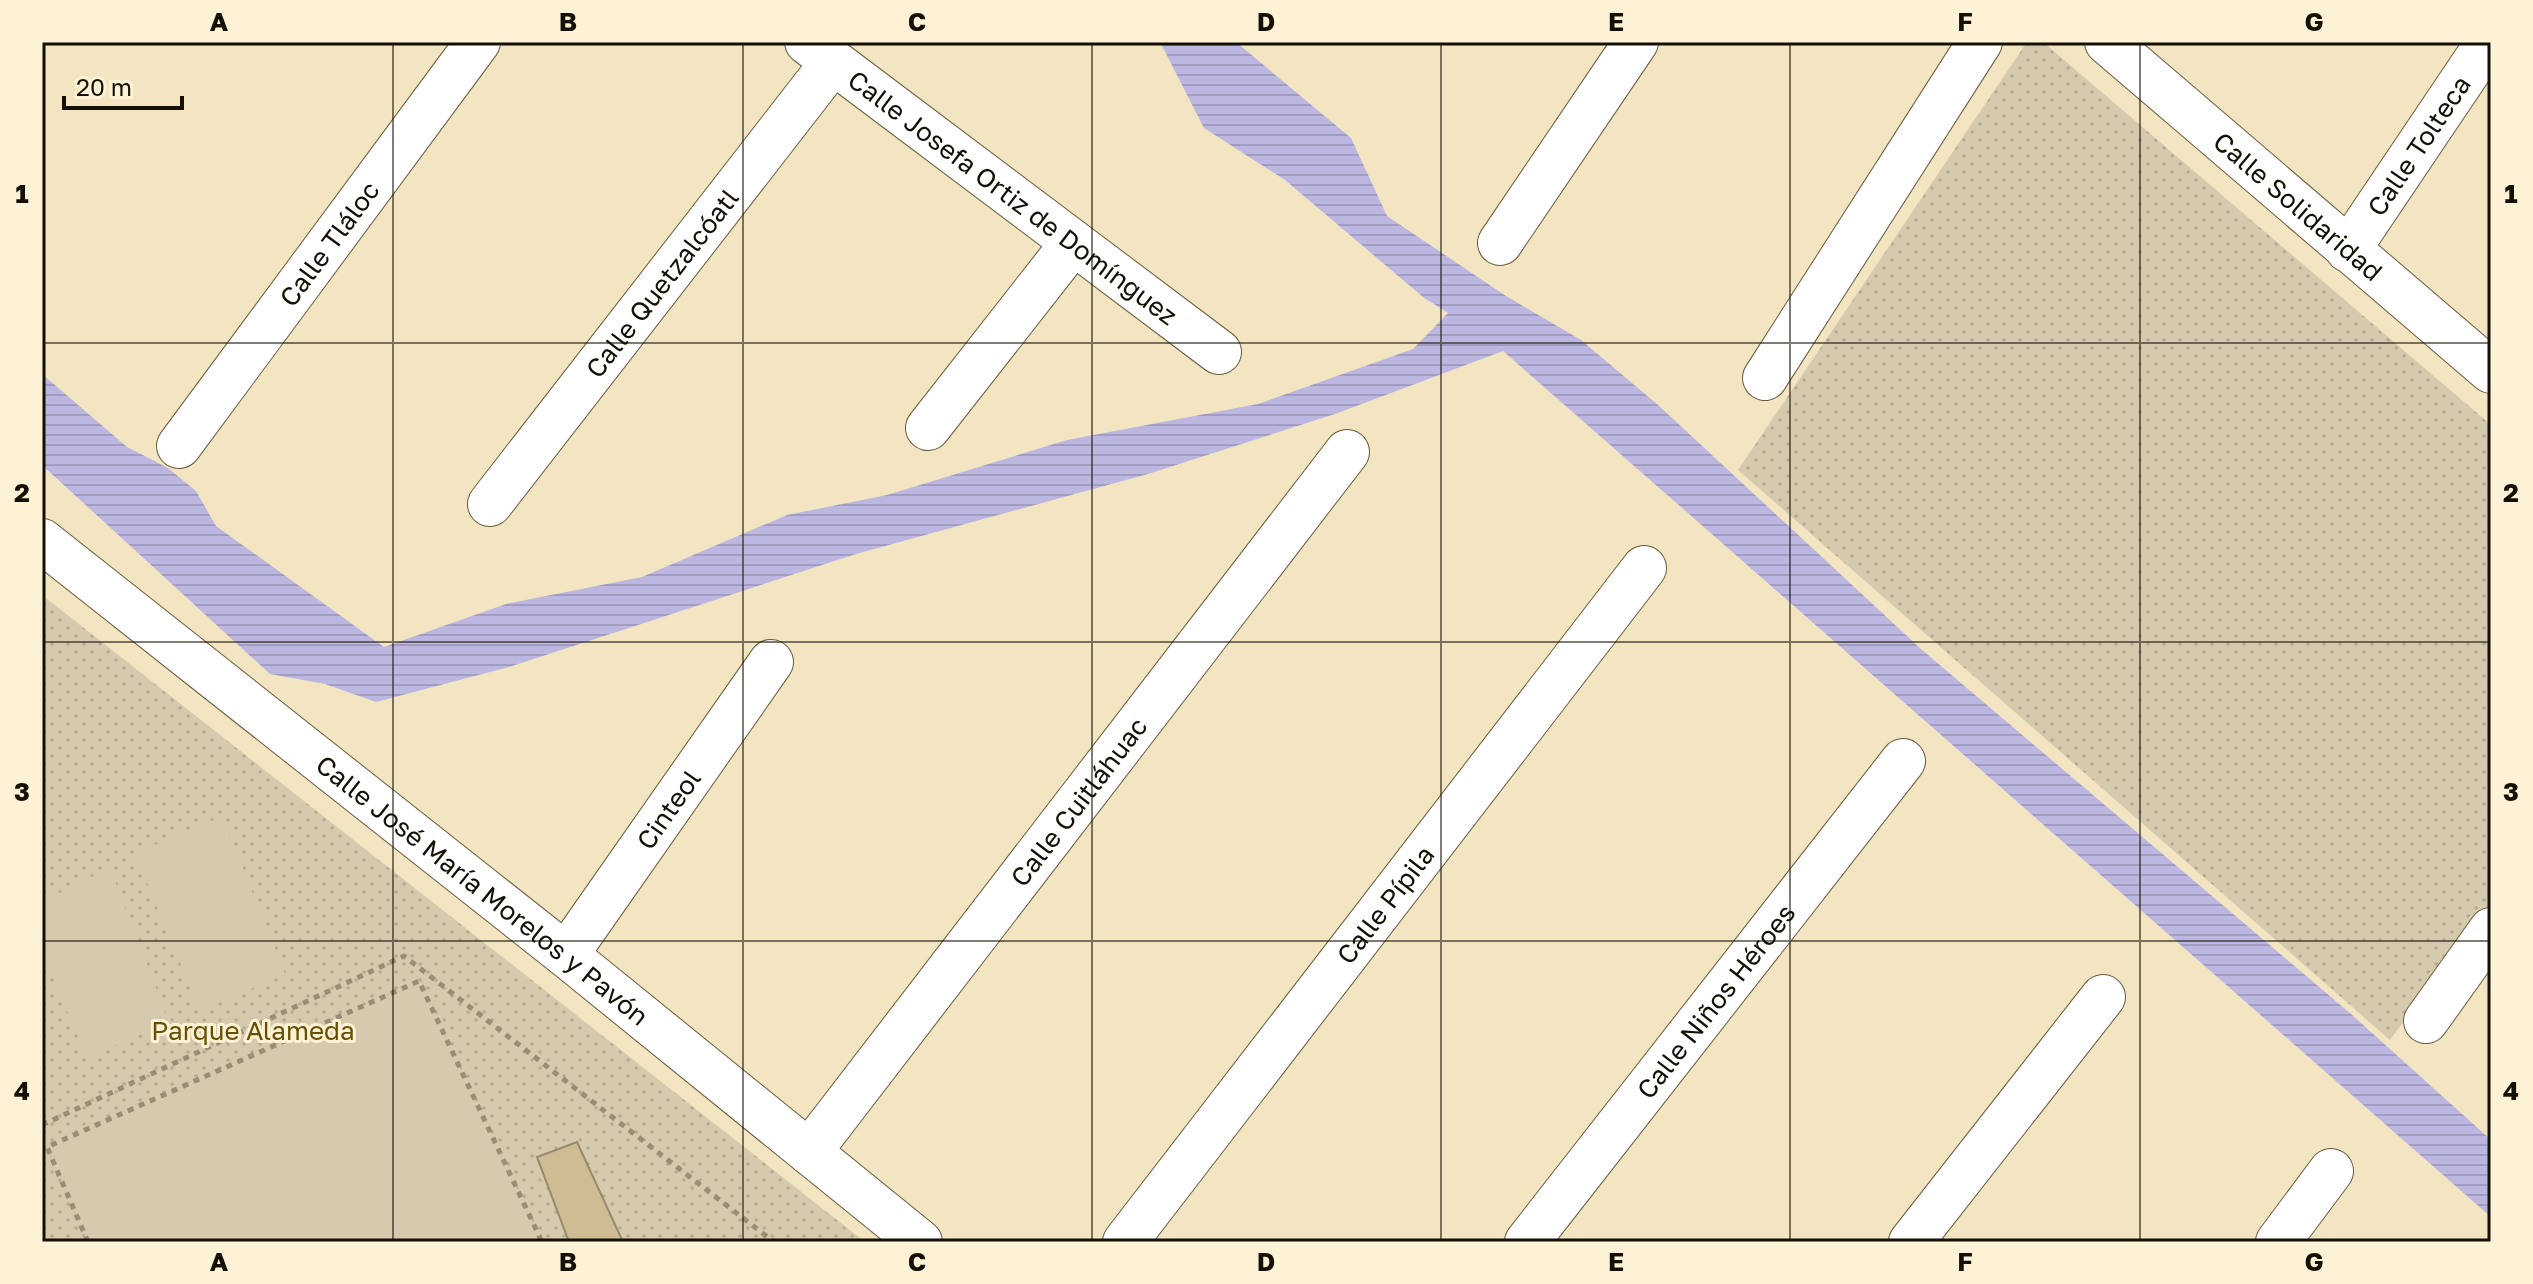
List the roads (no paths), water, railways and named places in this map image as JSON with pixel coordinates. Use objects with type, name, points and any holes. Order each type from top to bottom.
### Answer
[{"type":"street","name":"Calle Tláloc","points":[[179,446],[478,42]]},
{"type":"street","points":[[1500,243],[1636,42]]},
{"type":"street","points":[[1765,378],[1980,42]]},
{"type":"street","name":"Calle Tolteca","points":[[2348,250],[2488,42]]},
{"type":"street","name":"Calle Solidaridad","points":[[2124,48],[2348,250],[2491,371]]},
{"type":"street","name":"Calle Josefa Ortiz de Domínguez","points":[[820,52],[1219,352]]},
{"type":"street","name":"Calle Quetzalcóatl","points":[[490,504],[820,52]]},
{"type":"street","points":[[928,428],[1073,243]]},
{"type":"street","name":"Calle Cuitláhuac","points":[[809,1152],[1347,452]]},
{"type":"street","name":"Calle José María Morelos y Pavón","points":[[42,541],[566,955],[920,1242]]},
{"type":"street","name":"Calle Pípila","points":[[1125,1242],[1644,568]]},
{"type":"street","name":"Cinteol","points":[[566,955],[771,662]]},
{"type":"street","name":"Calle Niños Héroes","points":[[1527,1242],[1903,761]]},
{"type":"street","points":[[2426,1021],[2491,930]]},
{"type":"street","points":[[1911,1242],[2103,997]]},
{"type":"street","points":[[2278,1242],[2331,1171]]},
{"type":"park label","name":"Parque Alameda","points":[[253,1030]]}]
